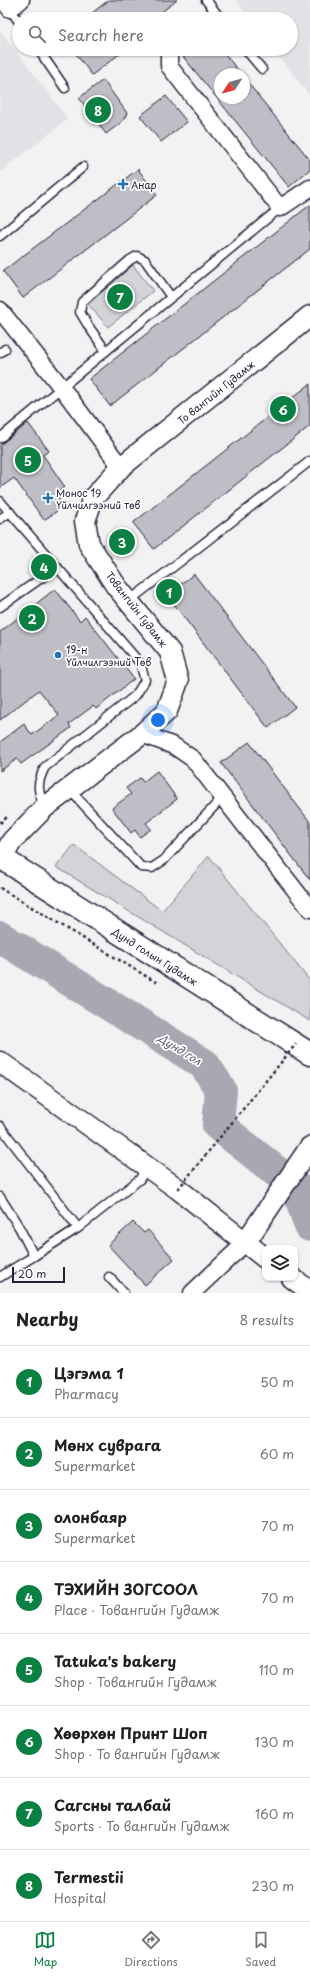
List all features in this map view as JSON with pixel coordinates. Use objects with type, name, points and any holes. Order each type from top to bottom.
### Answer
[{"type":"main road","name":"Дунд голын Гудамж","points":[[1,858],[293,1053]]},
{"type":"street","points":[[170,56],[169,66],[280,208],[310,188]]},
{"type":"street","points":[[0,311],[62,388],[121,467]]},
{"type":"street","name":"То вангийн Гудамж","points":[[121,467],[310,316]]},
{"type":"street","name":"Товангийн Гудамж","points":[[1,858],[12,841],[44,808],[142,734],[166,711],[178,681],[170,652],[116,586],[89,544],[86,521],[92,498],[121,467]]},
{"type":"street","points":[[142,734],[174,746],[193,759],[310,909]]},
{"type":"street","points":[[0,1062],[84,1121],[146,1168],[250,1235],[262,1253]]},
{"type":"street","points":[[192,1293],[250,1235],[310,1148]]},
{"type":"street","points":[[296,1281],[310,1291]]},
{"type":"lane","points":[[206,0],[215,12]]},
{"type":"lane","points":[[43,56],[65,88]]},
{"type":"lane","points":[[251,56],[262,69]]},
{"type":"lane","points":[[0,236],[83,167]]},
{"type":"lane","points":[[0,438],[280,208]]},
{"type":"lane","points":[[106,351],[80,312],[82,302],[130,260],[137,256],[145,260],[171,297]]},
{"type":"lane","points":[[129,601],[310,461]]},
{"type":"lane","points":[[0,500],[140,663],[145,680],[136,696],[45,767],[38,779],[39,791],[44,808]]},
{"type":"lane","points":[[0,520],[10,512]]},
{"type":"lane","points":[[0,607],[57,567]]},
{"type":"lane","points":[[69,789],[141,867],[152,868],[164,860],[222,798]]},
{"type":"lane","points":[[0,1126],[78,1228]]},
{"type":"lane","points":[[0,1277],[78,1228],[140,1179],[146,1168]]},
{"type":"lane","points":[[0,1197],[19,1227],[34,1256]]},
{"type":"lane","points":[[109,1277],[124,1293]]},
{"type":"path","points":[[0,823],[11,814]]},
{"type":"path","points":[[0,888],[164,986]]},
{"type":"path","points":[[178,1189],[293,1053]]},
{"type":"shaded area","points":[[236,0],[310,0],[310,96],[279,56],[298,56],[298,12],[245,12]]},
{"type":"shaded area","points":[[0,30],[12,46],[12,56],[20,56],[68,119],[0,172]]},
{"type":"shaded area","points":[[133,265],[153,291],[108,327],[88,304]]},
{"type":"shaded area","points":[[74,845],[162,911],[209,856],[310,981],[310,1021],[56,867]]},
{"type":"building","points":[[109,0],[177,0],[163,11],[164,12],[93,12]]},
{"type":"building","points":[[77,56],[117,56],[92,75]]},
{"type":"building","points":[[183,56],[227,56],[236,68],[214,68],[214,95]]},
{"type":"building","points":[[103,80],[127,113],[123,121],[106,134],[79,98]]},
{"type":"building","points":[[250,85],[310,160],[310,169],[289,187],[222,104],[250,104]]},
{"type":"building","points":[[166,96],[187,122],[161,142],[140,116]]},
{"type":"building","points":[[138,169],[157,195],[23,298],[3,271]]},
{"type":"building","points":[[310,205],[310,249],[110,406],[89,379]]},
{"type":"building","points":[[310,384],[310,426],[154,549],[133,523]]},
{"type":"building","points":[[28,423],[49,451],[43,455],[65,487],[56,493],[60,499],[55,502],[60,509],[44,520],[14,478],[0,488],[0,445]]},
{"type":"building","points":[[194,574],[295,707],[268,728],[167,595]]},
{"type":"building","name":"19-н Үйлчилгээний Төв","points":[[55,589],[80,621],[85,616],[134,679],[96,709],[93,706],[69,724],[71,728],[21,764],[17,759],[0,771],[0,742],[24,724],[32,735],[59,715],[39,690],[0,720],[0,632]]},
{"type":"building","points":[[249,742],[310,822],[310,880],[221,763]]},
{"type":"building","points":[[157,771],[177,799],[146,823],[151,829],[140,837],[135,830],[131,833],[112,808],[131,794],[126,788],[140,778],[143,782]]},
{"type":"building","points":[[133,1222],[144,1233],[148,1230],[174,1259],[145,1285],[108,1245]]},
{"type":"waterway","name":"Дунд гол","points":[[0,937],[204,1064],[221,1090],[218,1125],[297,1188],[310,1226]]},
{"type":"place","name":"Termestii","points":[[98,110]]},
{"type":"place","name":"Анар","points":[[123,184]]},
{"type":"place","name":"Сагсны талбай","points":[[120,297]]},
{"type":"place","name":"Хөөрхөн Принт Шоп","points":[[283,409]]},
{"type":"place","name":"Tatuka's bakery","points":[[28,460]]},
{"type":"place","name":"Монос 19 Үйлчилгээний төв","points":[[48,498]]},
{"type":"place","name":"олонбаяр","points":[[122,542]]},
{"type":"place","name":"ТЭХИЙН ЗОГСООЛ","points":[[44,567]]},
{"type":"place","name":"Цэгэма 1","points":[[169,592]]},
{"type":"place","name":"Мөнх суврага","points":[[32,618]]},
{"type":"place","name":"19-н Үйлчилгээний Төв","points":[[58,655]]}]
